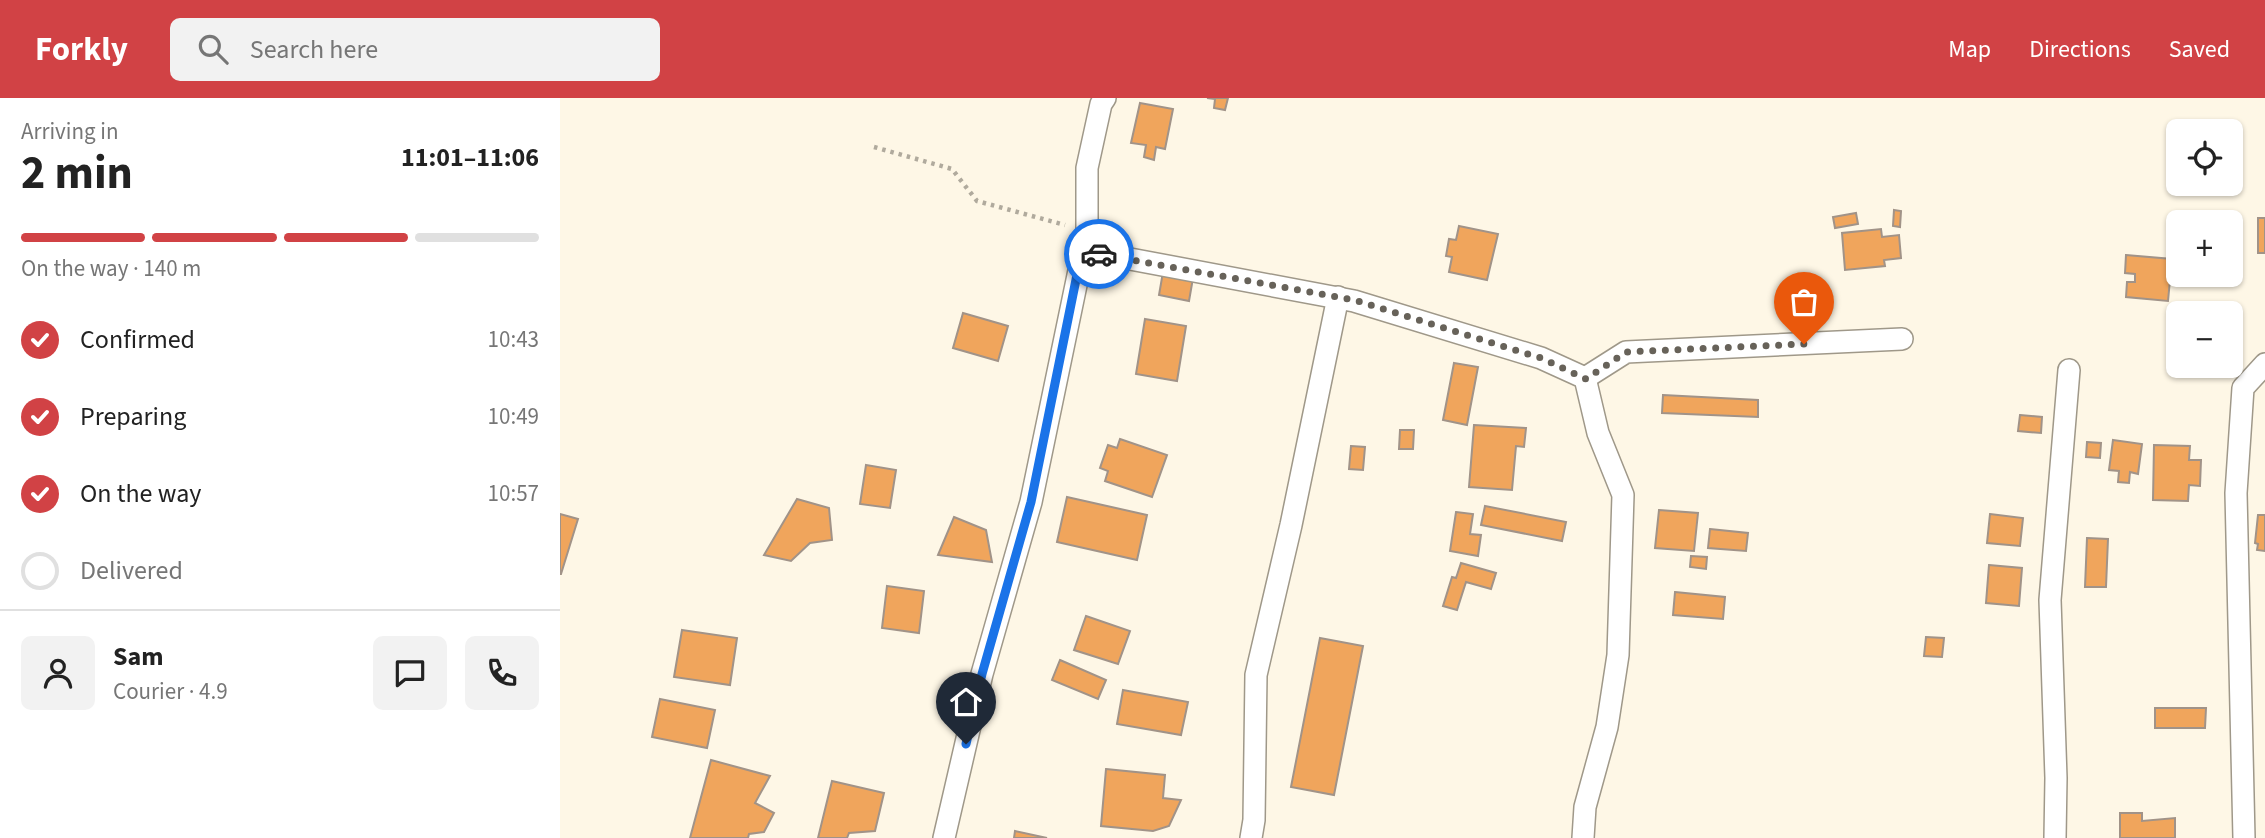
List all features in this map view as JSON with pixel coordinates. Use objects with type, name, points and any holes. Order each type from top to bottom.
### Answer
[{"type":"street","points":[[944,838],[982,674],[1031,502],[1084,241],[1087,168],[1101,104],[1105,98]]},
{"type":"street","points":[[1084,241],[1338,298],[1541,358],[1586,379]]},
{"type":"street","points":[[1251,838],[1254,820],[1256,675],[1291,525],[1338,298]]},
{"type":"street","points":[[1586,379],[1626,352],[1902,339]]},
{"type":"street","points":[[2244,838],[2236,493],[2244,388],[2265,364]]},
{"type":"street","points":[[2055,838],[2056,778],[2050,600],[2069,370]]},
{"type":"street","points":[[1583,838],[1585,807],[1607,727],[1618,655],[1623,495],[1598,433],[1586,379]]},
{"type":"path","points":[[874,147],[952,169],[977,201],[1084,241]]},
{"type":"building","points":[[1207,98],[1228,98],[1225,110],[1214,108],[1215,99]]},
{"type":"building","points":[[1140,103],[1173,109],[1165,149],[1156,147],[1154,160],[1144,157],[1146,145],[1131,143]]},
{"type":"building","points":[[1894,210],[1901,211],[1900,227],[1893,226]]},
{"type":"building","points":[[1856,213],[1858,224],[1835,228],[1833,217]]},
{"type":"building","points":[[2258,218],[2265,218],[2265,253],[2258,253]]},
{"type":"building","points":[[1459,226],[1498,234],[1487,280],[1449,272],[1452,257],[1446,256],[1449,239],[1456,240]]},
{"type":"building","points":[[1881,229],[1882,237],[1899,235],[1901,258],[1884,260],[1885,266],[1845,270],[1842,233]]},
{"type":"building","points":[[2126,255],[2166,258],[2168,301],[2126,297],[2127,282],[2135,282],[2135,274],[2125,273]]},
{"type":"building","points":[[1163,272],[1193,278],[1189,301],[1159,295]]},
{"type":"building","points":[[1810,289],[1815,314],[1797,318],[1791,293]]},
{"type":"building","points":[[963,313],[1008,326],[998,361],[953,348]]},
{"type":"building","points":[[1145,319],[1186,326],[1177,381],[1136,374]]},
{"type":"building","points":[[1454,363],[1478,367],[1467,425],[1443,420]]},
{"type":"building","points":[[1663,395],[1758,400],[1758,417],[1662,413]]},
{"type":"building","points":[[2020,415],[2042,417],[2041,433],[2018,431]]},
{"type":"building","points":[[1474,425],[1526,428],[1524,447],[1516,446],[1512,490],[1469,487]]},
{"type":"building","points":[[1400,430],[1414,430],[1413,449],[1399,449]]},
{"type":"building","points":[[1120,439],[1167,455],[1152,497],[1105,481],[1108,471],[1100,468],[1108,445],[1117,448]]},
{"type":"building","points":[[2113,440],[2142,444],[2138,474],[2130,472],[2129,483],[2118,482],[2119,471],[2109,470]]},
{"type":"building","points":[[2087,442],[2101,443],[2100,458],[2086,457]]},
{"type":"building","points":[[2154,445],[2190,446],[2189,460],[2201,460],[2200,486],[2189,485],[2188,501],[2153,500]]},
{"type":"building","points":[[1351,446],[1365,447],[1363,470],[1349,469]]},
{"type":"building","points":[[866,465],[896,470],[890,508],[860,504]]},
{"type":"building","points":[[1067,497],[1147,515],[1137,560],[1057,542]]},
{"type":"building","points":[[797,499],[829,508],[832,540],[810,543],[791,561],[764,555]]},
{"type":"building","points":[[1485,506],[1566,522],[1562,541],[1481,525]]},
{"type":"building","points":[[1659,510],[1698,513],[1694,551],[1655,548]]},
{"type":"building","points":[[1456,512],[1473,514],[1470,534],[1481,535],[1478,556],[1450,551]]},
{"type":"building","points":[[560,514],[578,519],[561,574],[560,574]]},
{"type":"building","points":[[1990,514],[2023,518],[2020,546],[1987,543]]},
{"type":"building","points":[[2258,515],[2265,515],[2265,551],[2257,550],[2258,544],[2255,543]]},
{"type":"building","points":[[954,517],[986,530],[992,562],[938,555]]},
{"type":"building","points":[[1710,529],[1748,533],[1746,551],[1708,548]]},
{"type":"building","points":[[2087,538],[2108,539],[2106,587],[2085,587]]},
{"type":"building","points":[[1691,556],[1707,557],[1706,569],[1690,567]]},
{"type":"building","points":[[1461,563],[1496,573],[1491,589],[1466,582],[1457,610],[1443,606],[1452,577],[1456,578]]},
{"type":"building","points":[[1989,565],[2022,568],[2019,606],[1986,603]]},
{"type":"building","points":[[887,586],[924,591],[919,633],[882,628]]},
{"type":"building","points":[[1675,592],[1725,597],[1723,619],[1673,615]]},
{"type":"building","points":[[1086,616],[1130,631],[1118,664],[1074,650]]},
{"type":"building","points":[[682,630],[737,638],[730,685],[674,677]]},
{"type":"building","points":[[1926,637],[1944,638],[1942,657],[1924,656]]},
{"type":"building","points":[[1320,638],[1363,646],[1334,795],[1291,787]]},
{"type":"building","points":[[1060,660],[1106,680],[1098,699],[1052,680]]},
{"type":"building","points":[[1123,690],[1188,702],[1181,735],[1117,724]]},
{"type":"building","points":[[660,699],[715,710],[707,748],[652,737]]},
{"type":"building","points":[[2155,708],[2206,708],[2205,728],[2155,728]]},
{"type":"building","points":[[711,760],[770,776],[755,803],[774,813],[764,832],[749,834],[748,838],[690,838]]},
{"type":"building","points":[[1106,769],[1165,775],[1163,798],[1181,800],[1169,826],[1153,831],[1101,826]]},
{"type":"building","points":[[832,781],[884,793],[875,831],[849,833],[847,838],[818,838]]},
{"type":"building","points":[[2120,813],[2142,813],[2142,821],[2175,818],[2175,838],[2120,838]]},
{"type":"building","points":[[1015,831],[1047,838],[1014,838]]},
{"type":"way so far","points":[[1099,254],[1354,300],[1541,358],[1586,379],[1626,352],[1804,344]]},
{"type":"route","points":[[966,744],[982,674],[1031,502],[1082,250],[1099,254]]}]
